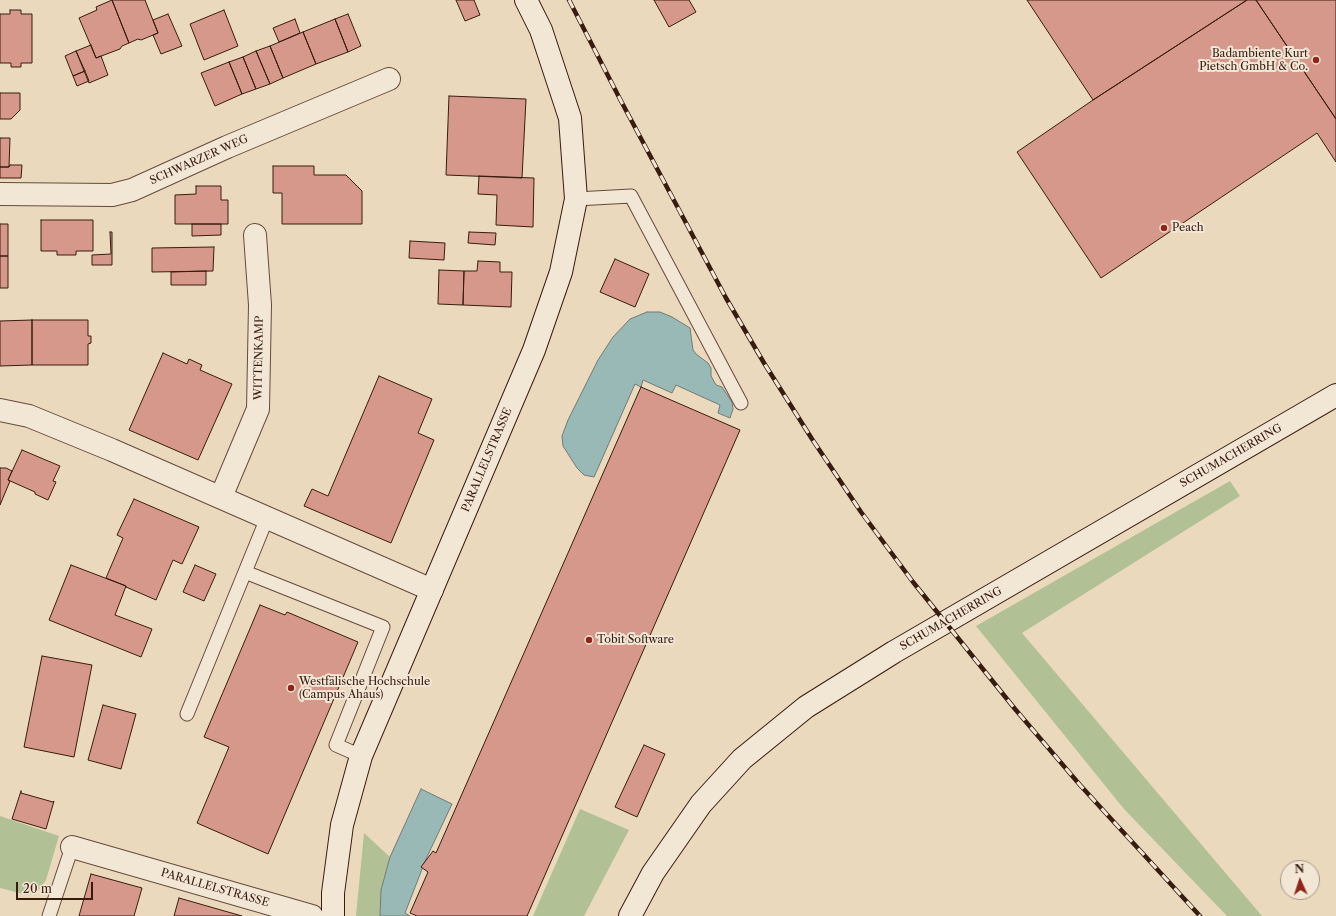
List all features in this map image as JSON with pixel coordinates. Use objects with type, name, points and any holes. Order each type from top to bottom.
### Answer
[{"type":"main road","name":"PARALLELSTRASSE","points":[[333,916],[333,893],[342,825],[361,756],[534,350],[561,272],[576,199],[570,118],[541,30],[526,0]]},
{"type":"main road","name":"SCHWARZER WEG","points":[[0,194],[112,195],[132,190],[227,147],[389,79]]},
{"type":"main road","name":"WITTENKAMP","points":[[220,497],[258,409],[260,305],[255,235]]},
{"type":"main road","name":"SCHUMACHERRING","points":[[630,916],[653,873],[701,804],[742,759],[806,707],[894,652],[1336,395]]},
{"type":"main road","points":[[0,410],[29,416],[119,453],[432,590]]},
{"type":"main road","name":"PARALLELSTRASSE","points":[[72,847],[312,916]]},
{"type":"lane","points":[[576,199],[631,196],[741,403]]},
{"type":"lane","points":[[188,714],[267,518]]},
{"type":"lane","points":[[245,572],[383,628],[336,745],[361,756]]},
{"type":"lane","points":[[49,916],[72,847]]},
{"type":"green space","points":[[1230,481],[1240,496],[1022,633],[1262,916],[1227,916],[1124,809],[976,626]]},
{"type":"green space","points":[[580,809],[629,830],[584,916],[533,916]]},
{"type":"green space","points":[[0,816],[59,836],[46,880],[38,891],[27,895],[0,888]]},
{"type":"green space","points":[[364,833],[390,857],[381,890],[380,916],[356,916]]},
{"type":"water","points":[[647,312],[660,312],[672,317],[690,328],[693,350],[708,363],[711,368],[711,376],[716,385],[722,387],[732,402],[733,409],[730,418],[718,413],[720,405],[676,385],[672,393],[643,380],[641,387],[635,384],[594,477],[584,475],[577,468],[563,446],[562,436],[568,420],[598,360],[613,337],[630,319]]},
{"type":"water","points":[[421,789],[452,804],[426,859],[405,913],[410,916],[380,916],[381,890],[390,857]]},
{"type":"building","points":[[112,0],[129,43],[122,46],[120,49],[96,58],[79,18],[97,10],[96,7]]},
{"type":"building","points":[[112,0],[145,0],[158,33],[129,43]]},
{"type":"building","points":[[456,0],[474,0],[480,15],[465,21]]},
{"type":"building","points":[[654,0],[689,0],[696,12],[669,27]]},
{"type":"building","points":[[1027,0],[1247,0],[1093,100]]},
{"type":"building","points":[[1247,0],[1256,0],[1336,119],[1336,162],[1317,133],[1101,278],[1017,152],[1093,100]]},
{"type":"building","name":"Badambiente Kurt Pietsch GmbH & Co.","points":[[1256,0],[1336,0],[1336,119]]},
{"type":"building","points":[[10,10],[21,10],[21,14],[32,14],[32,63],[21,63],[21,67],[11,67],[11,63],[0,63],[0,14],[10,14]]},
{"type":"building","points":[[224,10],[238,46],[204,60],[190,24]]},
{"type":"building","points":[[168,14],[182,46],[161,54],[153,35],[158,33],[153,20]]},
{"type":"building","points":[[348,14],[361,46],[348,52],[335,19]]},
{"type":"building","points":[[295,19],[300,33],[279,42],[273,28]]},
{"type":"building","points":[[335,19],[348,52],[316,64],[303,32]]},
{"type":"building","points":[[303,32],[316,64],[283,78],[270,46]]},
{"type":"building","points":[[91,45],[96,58],[101,56],[108,75],[89,83],[76,51]]},
{"type":"building","points":[[270,46],[283,78],[270,84],[256,51]]},
{"type":"building","points":[[76,51],[85,71],[73,76],[65,56]]},
{"type":"building","points":[[256,51],[270,84],[256,89],[243,57]]},
{"type":"building","points":[[243,57],[256,89],[242,94],[229,62]]},
{"type":"building","points":[[229,62],[242,94],[215,106],[201,73]]},
{"type":"building","points":[[85,71],[89,81],[77,86],[73,76]]},
{"type":"building","points":[[0,93],[20,93],[20,110],[11,119],[0,119]]},
{"type":"building","points":[[449,96],[526,99],[522,178],[446,175]]},
{"type":"building","points":[[0,138],[10,138],[9,167],[0,167]]},
{"type":"building","points":[[10,165],[22,165],[21,178],[0,178],[0,167],[9,167]]},
{"type":"building","points":[[273,166],[314,166],[314,175],[346,175],[362,191],[362,224],[282,224],[282,193],[273,193]]},
{"type":"building","points":[[479,176],[534,178],[533,227],[496,225],[497,195],[478,194]]},
{"type":"building","points":[[196,186],[221,186],[221,200],[228,200],[228,224],[175,224],[175,195],[196,194]]},
{"type":"building","points":[[41,220],[93,220],[93,251],[76,251],[76,255],[57,255],[57,251],[41,251]]},
{"type":"building","points":[[0,224],[8,224],[8,256],[0,256]]},
{"type":"building","points":[[192,224],[221,224],[221,235],[192,236]]},
{"type":"building","points":[[110,232],[112,232],[112,265],[92,265],[92,255],[111,254]]},
{"type":"building","points":[[469,232],[496,233],[495,245],[468,243]]},
{"type":"building","points":[[410,241],[445,243],[444,260],[409,258]]},
{"type":"building","points":[[214,247],[213,271],[152,272],[152,248]]},
{"type":"building","points":[[0,256],[8,256],[8,288],[0,288]]},
{"type":"building","points":[[615,259],[649,274],[635,307],[600,292]]},
{"type":"building","points":[[478,261],[500,262],[500,272],[512,272],[511,307],[463,305],[464,271],[477,271]]},
{"type":"building","points":[[439,270],[464,271],[463,305],[438,304]]},
{"type":"building","points":[[206,271],[206,285],[171,285],[171,272]]},
{"type":"building","points":[[32,320],[32,365],[0,366],[0,321]]},
{"type":"building","points":[[32,320],[88,320],[88,336],[91,336],[91,343],[88,344],[88,365],[32,365]]},
{"type":"building","points":[[163,353],[187,364],[189,359],[202,365],[200,370],[232,384],[198,460],[129,430]]},
{"type":"building","points":[[379,376],[432,399],[418,433],[434,440],[391,543],[304,506],[312,489],[328,496]]},
{"type":"building","name":"Tobit Software","points":[[641,387],[740,430],[527,916],[417,916],[410,913],[428,872],[421,867],[433,851],[436,853]]},
{"type":"building","points":[[22,450],[60,466],[53,481],[56,482],[48,500],[35,494],[35,492],[8,480]]},
{"type":"building","points":[[0,468],[6,468],[12,471],[8,480],[10,481],[0,505]]},
{"type":"building","points":[[134,499],[199,527],[182,564],[173,560],[156,600],[106,578],[123,538],[117,535]]},
{"type":"building","points":[[71,565],[126,586],[115,615],[152,629],[141,657],[49,620]]},
{"type":"building","points":[[195,565],[216,574],[204,601],[183,592]]},
{"type":"building","points":[[260,605],[285,615],[287,612],[358,642],[268,854],[197,823],[229,747],[204,737]]},
{"type":"building","points":[[42,656],[92,665],[74,757],[24,747]]},
{"type":"building","points":[[103,705],[136,714],[121,769],[88,760]]},
{"type":"building","points":[[644,745],[665,754],[637,817],[615,807]]},
{"type":"building","points":[[21,791],[21,793],[53,802],[54,801],[46,829],[12,819]]},
{"type":"building","points":[[91,874],[142,888],[134,916],[79,916]]},
{"type":"building","points":[[179,898],[242,916],[174,916]]},
{"type":"railway","points":[[569,0],[726,298],[764,363],[812,439],[861,512],[913,582],[1015,709],[1080,785],[1200,916]]},
{"type":"place","name":"Badambiente Kurt Pietsch GmbH & Co.","points":[[1316,60]]},
{"type":"place","name":"Peach","points":[[1164,228]]},
{"type":"place","name":"Tobit Software","points":[[589,640]]},
{"type":"place","name":"Westfälische Hochschule (Campus Ahaus)","points":[[291,688]]}]
